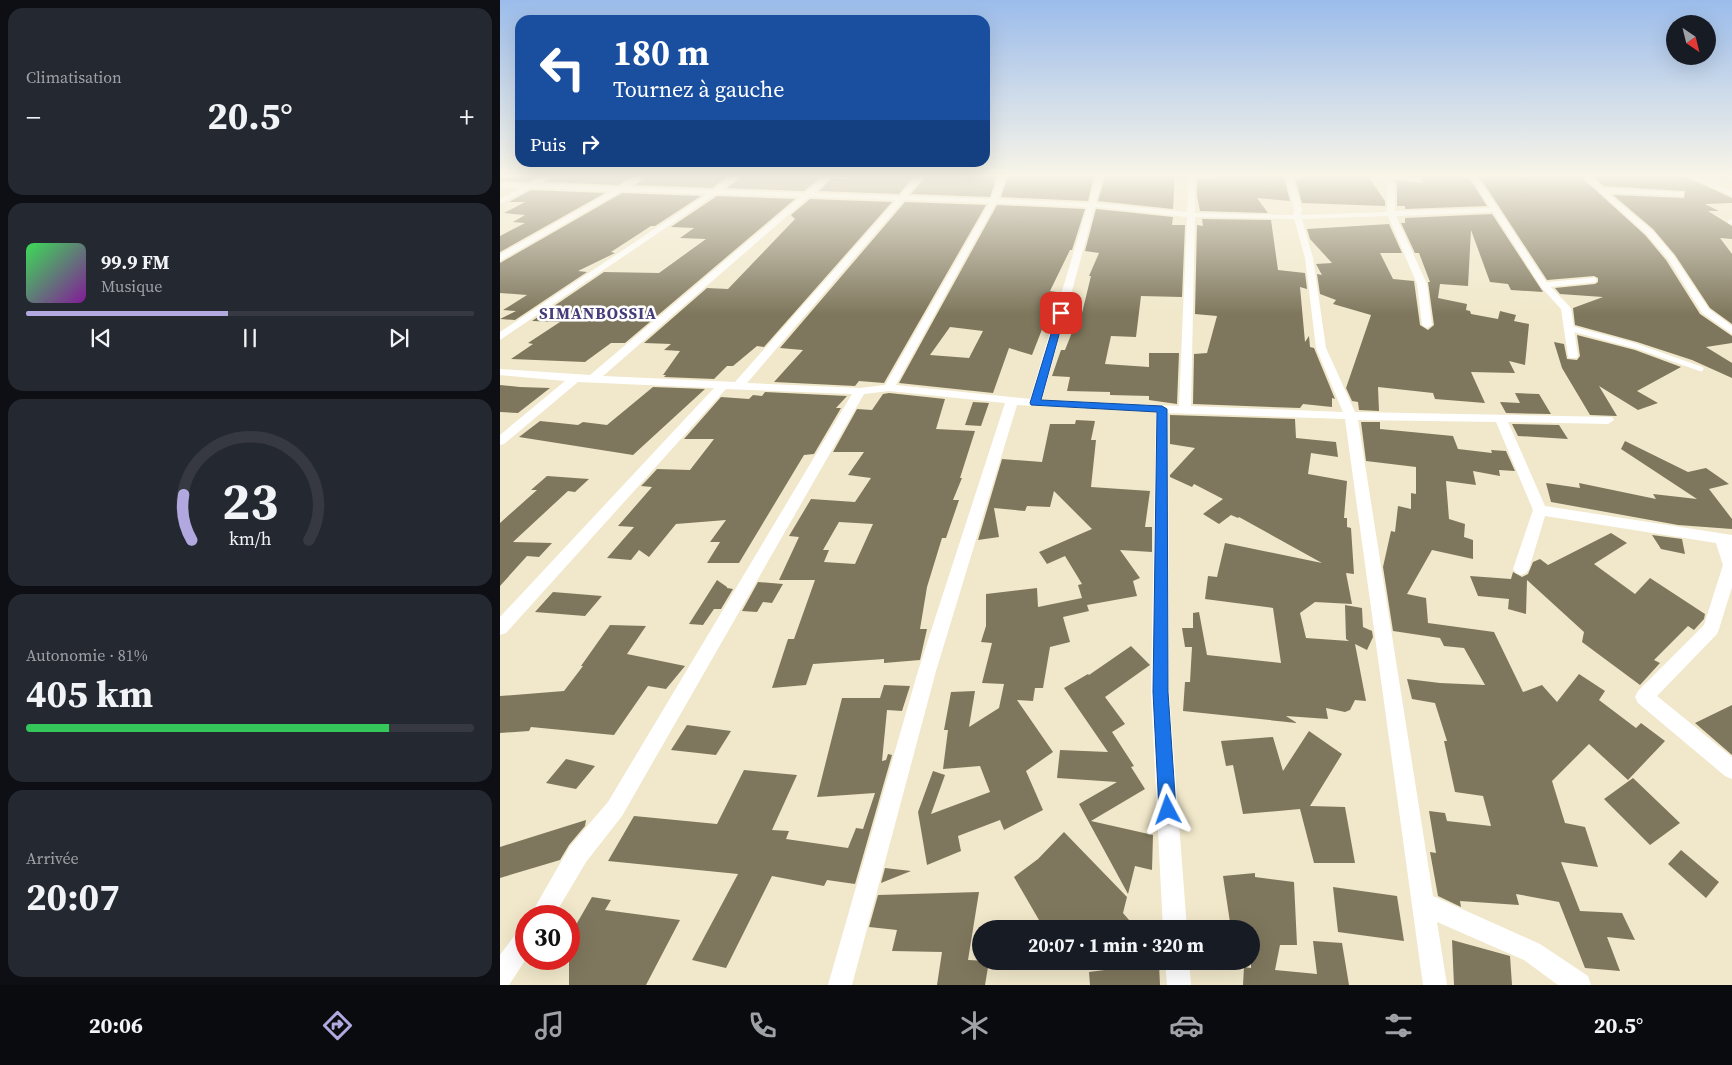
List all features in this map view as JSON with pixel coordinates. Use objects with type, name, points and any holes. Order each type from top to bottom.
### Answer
[{"type":"street","points":[[500,258],[563,222]]},
{"type":"street","points":[[500,337],[671,222]]},
{"type":"street","points":[[593,378],[775,222]]},
{"type":"street","points":[[739,385],[881,222]]},
{"type":"street","points":[[889,388],[982,222]]},
{"type":"street","points":[[1035,403],[1088,222]]},
{"type":"street","points":[[1185,409],[1191,222]]},
{"type":"street","points":[[1298,222],[1309,258],[1321,348],[1351,416],[1435,985]]},
{"type":"street","points":[[1395,222],[1422,284],[1427,325]]},
{"type":"street","points":[[1502,222],[1544,285],[1566,308],[1572,356]]},
{"type":"street","points":[[1637,222],[1649,232],[1671,258],[1705,311],[1732,331]]},
{"type":"street","points":[[500,372],[575,378],[860,391],[889,388],[1035,403],[1162,409],[1351,416],[1608,420]]},
{"type":"street","points":[[500,441],[575,378]]},
{"type":"street","points":[[500,628],[723,385]]},
{"type":"street","points":[[547,905],[578,854],[615,809],[860,391]]},
{"type":"street","points":[[840,985],[926,671],[1012,401]]},
{"type":"street","points":[[1162,409],[1160,692],[1174,920]]},
{"type":"street","points":[[1500,418],[1540,510],[1521,569]]},
{"type":"street","points":[[1540,510],[1727,539],[1731,565],[1711,629],[1644,697],[1732,769]]},
{"type":"street","points":[[1424,904],[1532,952],[1579,985]]},
{"type":"street","points":[[500,976],[515,955]]},
{"type":"street","points":[[1178,970],[1179,985]]},
{"type":"lane","points":[[1544,285],[1594,280]]},
{"type":"lane","points":[[1569,328],[1661,355],[1701,370]]},
{"type":"building","points":[[513,222],[553,222],[500,252],[500,236],[525,223]]},
{"type":"building","points":[[572,222],[661,222],[651,226],[611,252],[615,253],[578,271],[587,272],[515,320],[500,319],[516,311],[503,310],[527,295],[500,293],[500,263]]},
{"type":"building","points":[[678,222],[768,222],[625,343],[611,343],[585,362],[511,359],[533,344],[528,343],[560,322],[532,321],[604,272],[659,273],[706,239],[680,238],[694,228],[671,227]]},
{"type":"building","points":[[792,222],[874,222],[764,347],[757,346],[733,366],[727,366],[714,379],[664,377],[666,375],[663,375],[680,351],[664,350],[671,344],[644,343],[707,288],[728,289]]},
{"type":"building","points":[[888,222],[976,222],[884,383],[859,381],[855,386],[774,382],[803,350],[780,348]]},
{"type":"building","points":[[988,222],[1081,222],[1072,250],[1070,250],[1050,291],[1057,292],[1046,309],[1050,309],[1032,355],[1009,348],[993,393],[899,383]],"holes":[[[950,327],[983,331],[969,358],[930,355]]]},
{"type":"building","points":[[1093,222],[1172,222],[1172,225],[1185,225],[1182,297],[1141,296],[1136,337],[1111,336],[1105,364],[1149,367],[1149,353],[1179,353],[1177,404],[1149,400],[1149,396],[1110,395],[1110,392],[1067,391],[1070,377],[1052,376],[1061,350],[1065,350],[1080,312],[1082,313],[1091,276],[1089,276],[1099,253],[1085,251]]},
{"type":"building","points":[[1202,222],[1271,222],[1278,270],[1305,273],[1307,289],[1300,287],[1305,342],[1309,336],[1310,347],[1314,348],[1335,399],[1332,398],[1332,407],[1303,404],[1300,408],[1193,404],[1194,354],[1207,353],[1217,316],[1195,314],[1197,225],[1203,226]]},
{"type":"building","points":[[1497,222],[1543,292],[1511,290],[1508,284],[1490,282],[1471,230],[1468,286],[1440,284],[1438,298],[1467,304],[1466,310],[1470,311],[1471,314],[1498,319],[1500,311],[1516,315],[1514,321],[1529,324],[1525,365],[1509,361],[1515,373],[1471,372],[1485,403],[1435,399],[1433,393],[1378,387],[1379,411],[1359,410],[1358,402],[1352,401],[1346,388],[1371,315],[1333,304],[1336,300],[1320,294],[1317,274],[1322,275],[1316,264],[1332,263],[1310,239],[1307,229],[1389,224],[1402,253],[1380,253],[1393,279],[1414,281],[1420,325],[1428,330],[1434,325],[1428,282],[1430,282],[1419,253],[1415,253],[1401,223]]},
{"type":"building","points":[[1509,222],[1631,222],[1645,235],[1666,260],[1700,314],[1732,336],[1732,343],[1706,347],[1732,363],[1732,378],[1692,360],[1575,325],[1573,308],[1603,297],[1560,294],[1555,288],[1595,284],[1598,282],[1598,278],[1594,276],[1547,280]]},
{"type":"building","points":[[1645,222],[1726,222],[1732,226],[1732,239],[1720,238],[1732,254],[1732,324],[1710,308],[1675,255]]},
{"type":"building","points":[[1577,335],[1635,350],[1681,367],[1637,391],[1658,403],[1638,410],[1599,386],[1617,416],[1590,415],[1562,368],[1554,342],[1564,344],[1567,359],[1577,360],[1580,356]]},
{"type":"building","points":[[500,385],[550,388],[518,413],[500,412]]},
{"type":"building","points":[[653,387],[705,389],[633,455],[519,437],[540,421],[578,425],[583,422],[607,425]]},
{"type":"building","points":[[765,392],[847,396],[836,408],[841,408],[814,454],[804,455],[739,563],[707,563],[720,542],[710,542],[726,520],[676,524],[649,557],[639,550],[631,560],[607,558],[634,527],[618,526],[652,487],[641,486],[657,469],[690,470],[714,439],[684,439],[721,397],[749,399],[753,395],[762,396]]},
{"type":"building","points":[[1515,393],[1539,394],[1551,414],[1506,413],[1500,402],[1520,403]]},
{"type":"building","points":[[883,394],[945,399],[936,429],[975,431],[960,478],[962,478],[953,500],[959,500],[946,538],[942,538],[927,587],[920,629],[927,629],[920,660],[884,663],[884,659],[813,664],[806,685],[772,688],[788,639],[794,639],[815,580],[779,580],[799,537],[789,536],[811,499],[855,502],[871,478],[848,475],[864,452],[833,452],[857,409],[872,410]],"holes":[[[839,522],[873,524],[855,564],[824,562],[829,550],[823,550]]]},
{"type":"building","points":[[973,402],[989,403],[981,426],[965,425]]},
{"type":"building","points":[[1170,415],[1295,419],[1296,438],[1336,442],[1338,457],[1311,453],[1308,474],[1347,481],[1344,518],[1347,518],[1347,527],[1351,528],[1354,574],[1346,573],[1352,604],[1315,602],[1300,613],[1306,638],[1349,641],[1346,639],[1345,605],[1362,608],[1363,627],[1372,631],[1373,637],[1367,650],[1355,644],[1366,701],[1355,700],[1350,710],[1345,712],[1326,708],[1328,719],[1286,716],[1297,723],[1183,711],[1185,682],[1190,682],[1192,647],[1185,647],[1182,628],[1193,628],[1193,613],[1199,612],[1207,655],[1281,663],[1273,608],[1205,599],[1208,576],[1217,577],[1225,543],[1322,563],[1239,517],[1231,515],[1219,524],[1203,514],[1223,499],[1194,484],[1192,487],[1170,477],[1195,448],[1170,444]]},
{"type":"building","points":[[1076,420],[1095,421],[1091,440],[1096,440],[1091,487],[1150,491],[1145,527],[1152,527],[1152,552],[1120,550],[1140,578],[1133,581],[1137,596],[1087,605],[1089,611],[1063,617],[1070,642],[1050,647],[1043,688],[1035,688],[1033,701],[1017,700],[1053,752],[1026,771],[1043,810],[1004,830],[1000,820],[958,836],[961,851],[927,865],[918,812],[933,771],[945,775],[931,814],[990,792],[980,766],[943,769],[948,730],[944,730],[951,692],[975,691],[969,727],[999,708],[1004,684],[982,683],[992,643],[981,642],[986,626],[986,594],[1037,588],[1038,607],[1082,598],[1078,585],[1082,584],[1065,556],[1047,564],[1039,552],[1092,529],[1054,491],[1050,507],[1027,506],[1025,511],[994,508],[999,537],[978,540],[1002,459],[1042,462],[1050,424],[1075,424]]},
{"type":"building","points":[[1361,422],[1380,422],[1380,429],[1453,436],[1458,449],[1492,453],[1491,450],[1506,451],[1515,471],[1499,470],[1500,476],[1473,471],[1476,485],[1446,481],[1449,519],[1465,524],[1464,537],[1473,540],[1473,559],[1432,550],[1407,594],[1426,598],[1428,623],[1494,632],[1523,692],[1542,685],[1557,702],[1579,674],[1605,691],[1599,700],[1636,728],[1641,723],[1665,741],[1628,780],[1589,744],[1552,781],[1565,823],[1585,827],[1598,867],[1561,862],[1580,911],[1622,913],[1635,940],[1607,937],[1620,971],[1585,968],[1559,902],[1516,894],[1519,905],[1460,901],[1461,907],[1438,896],[1430,852],[1436,853],[1429,811],[1445,813],[1447,821],[1491,826],[1483,796],[1455,792],[1444,741],[1447,741],[1435,703],[1412,699],[1407,679],[1485,685],[1464,648],[1444,646],[1440,638],[1393,631],[1383,567],[1391,531],[1395,532],[1398,506],[1411,509],[1411,493],[1416,494],[1416,467],[1366,461]]},
{"type":"building","points":[[1512,424],[1559,425],[1568,439],[1518,436]]},
{"type":"building","points":[[1625,441],[1688,472],[1706,468],[1729,484],[1709,489],[1732,519],[1732,529],[1678,525],[1551,502],[1546,483],[1580,488],[1579,483],[1656,499],[1653,494],[1697,499],[1621,449]]},
{"type":"building","points":[[547,476],[589,479],[575,492],[568,491],[513,542],[552,543],[539,557],[527,556],[500,586],[500,523],[537,490],[531,490]]},
{"type":"building","points":[[1611,533],[1627,543],[1594,564],[1635,594],[1650,578],[1705,614],[1704,619],[1694,630],[1688,626],[1654,660],[1660,663],[1640,685],[1582,642],[1584,632],[1527,580],[1526,614],[1508,609],[1509,599],[1478,596],[1470,576],[1511,579],[1513,572],[1522,577],[1528,574],[1533,562],[1540,559],[1548,565]]},
{"type":"building","points":[[1652,535],[1682,539],[1685,554],[1661,549]]},
{"type":"building","points":[[717,580],[727,588],[733,589],[721,609],[714,609],[703,625],[689,624]]},
{"type":"building","points":[[758,582],[783,584],[772,603],[763,602],[757,612],[742,611]]},
{"type":"building","points":[[553,592],[602,596],[585,616],[535,612]]},
{"type":"building","points":[[610,625],[646,626],[627,654],[685,666],[666,689],[648,686],[614,735],[531,727],[529,731],[500,733],[500,696],[564,691]]},
{"type":"building","points":[[1131,646],[1150,665],[1105,697],[1125,724],[1112,732],[1134,766],[1131,767],[1145,789],[1091,821],[1153,835],[1152,870],[1135,866],[1128,894],[1079,804],[1117,782],[1057,778],[1060,750],[1108,752],[1064,688],[1089,675]]},
{"type":"building","points":[[884,685],[910,686],[902,711],[887,710],[882,761],[886,760],[888,754],[892,755],[855,884],[827,880],[824,886],[772,876],[726,968],[692,960],[738,874],[608,861],[634,816],[717,824],[744,770],[797,775],[772,830],[789,831],[786,839],[848,848],[856,828],[863,829],[875,793],[817,797],[842,698],[880,698]]},
{"type":"building","points":[[1732,705],[1732,755],[1695,723]]},
{"type":"building","points":[[687,725],[731,731],[716,755],[671,750]]},
{"type":"building","points":[[1309,731],[1342,754],[1310,806],[1345,807],[1355,863],[1314,863],[1300,809],[1243,814],[1233,765],[1226,766],[1221,741],[1273,737],[1283,771]]},
{"type":"building","points":[[566,759],[595,766],[576,789],[546,783]]},
{"type":"building","points":[[1633,778],[1680,823],[1650,845],[1604,799]]},
{"type":"building","points":[[586,820],[585,826],[569,845],[560,860],[500,878],[500,847]]},
{"type":"building","points":[[1064,832],[1127,897],[1123,913],[1129,920],[1039,920],[1014,877],[1038,859]]},
{"type":"building","points":[[1681,850],[1719,882],[1706,898],[1668,864]]},
{"type":"building","points":[[885,868],[911,871],[881,883]]},
{"type":"building","points":[[1255,873],[1255,877],[1294,882],[1297,945],[1280,945],[1275,970],[1317,974],[1313,941],[1342,943],[1349,985],[1243,985],[1244,970],[1260,970],[1260,920],[1230,920],[1223,876]]},
{"type":"building","points":[[1333,887],[1397,896],[1404,941],[1338,932]]},
{"type":"building","points":[[979,892],[974,920],[972,920],[972,935],[968,960],[972,960],[972,970],[988,970],[985,985],[937,985],[942,952],[892,951],[897,930],[869,927],[878,895]]},
{"type":"building","points":[[592,897],[611,900],[605,910],[680,920],[646,985],[569,985],[569,970],[580,970],[580,918]]},
{"type":"building","points":[[1452,940],[1510,956],[1512,985],[1454,985]]},
{"type":"building","points":[[1105,970],[1159,970],[1160,985],[1090,985],[1089,972]]},
{"type":"district","name":"SIMANBOSSIA","points":[[598,313]]},
{"type":"route","points":[[1061,313],[1035,403],[1162,409],[1160,692],[1168,810]]}]
